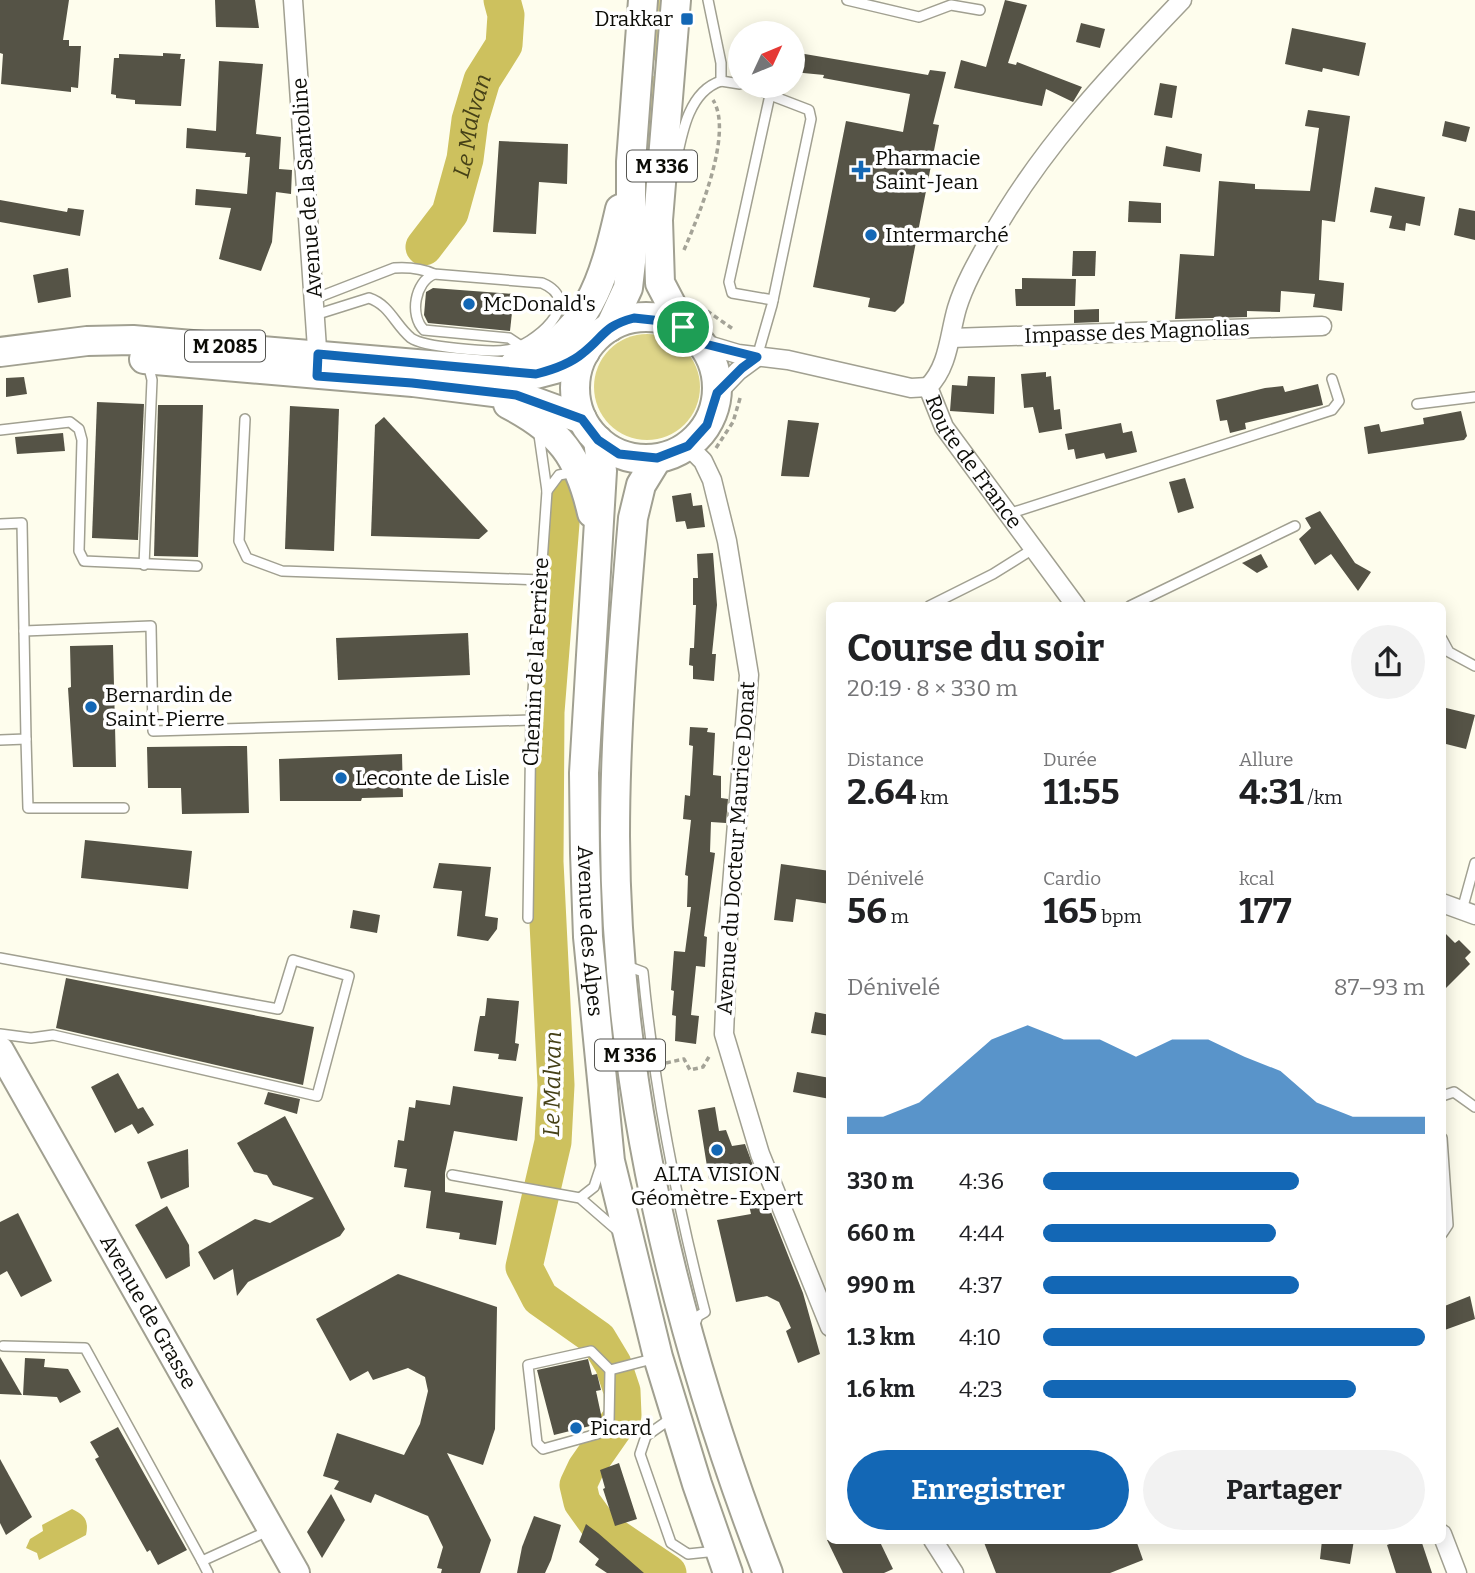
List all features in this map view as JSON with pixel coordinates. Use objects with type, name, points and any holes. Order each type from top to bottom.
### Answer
[{"type":"main road","name":"M 336","points":[[610,327],[628,288],[631,262],[631,162],[643,0]]},
{"type":"main road","name":"M 336","points":[[676,0],[658,220],[669,254],[660,283],[692,335]]},
{"type":"main road","points":[[493,383],[558,344],[584,313],[599,286],[631,162]]},
{"type":"main road","points":[[0,352],[51,345],[140,350],[493,383],[555,369],[585,352],[610,327],[646,317],[692,335],[716,375],[730,390],[707,425],[700,449],[657,458],[619,454],[590,429],[493,383]]},
{"type":"main road","points":[[585,352],[579,365],[575,392],[590,429]]},
{"type":"main road","points":[[493,383],[525,413],[564,443],[581,475],[598,545]]},
{"type":"main road","name":"Avenue des Alpes","points":[[590,429],[602,471],[584,773],[585,853],[588,937],[610,1161],[658,1357],[724,1562]]},
{"type":"main road","name":"Avenue des Alpes","points":[[657,458],[636,502],[631,547],[615,838],[622,964],[639,1119],[669,1268],[688,1340],[733,1482],[768,1573]]},
{"type":"main road","name":"Avenue de Grasse","points":[[0,1050],[296,1573]]},
{"type":"street","name":"Avenue de la Santoline","points":[[293,0],[318,365]]},
{"type":"street","points":[[928,387],[939,371],[951,338],[957,309],[969,280],[1020,192],[1113,72],[1182,0]]},
{"type":"street","name":"Impasse des Magnolias","points":[[951,338],[1322,326]]},
{"type":"street","name":"Route de France","points":[[692,335],[757,357],[788,360],[911,388],[928,387],[944,428],[1073,602]]},
{"type":"street","points":[[730,390],[742,368],[757,357]]},
{"type":"street","name":"Avenue du Docteur Maurice Donat","points":[[700,449],[712,480],[727,541],[749,675],[728,935],[724,1034],[760,1154],[826,1317]]},
{"type":"street","points":[[936,1544],[954,1573]]},
{"type":"street","points":[[1446,1544],[1457,1573]]},
{"type":"lane","points":[[708,0],[721,64],[721,81]]},
{"type":"lane","points":[[847,0],[919,17],[951,5],[980,10]]},
{"type":"lane","points":[[669,254],[679,145],[690,109],[704,91],[721,81],[728,82]]},
{"type":"lane","points":[[769,98],[729,282],[732,293],[773,300]]},
{"type":"lane","points":[[757,357],[773,300],[811,119],[809,110],[780,98]]},
{"type":"lane","points":[[394,268],[422,268],[434,274],[542,283],[552,289],[557,298],[557,314],[541,335],[505,351],[423,344],[409,337],[386,308],[369,298],[315,307],[394,268]]},
{"type":"lane","points":[[434,274],[424,280],[419,289],[416,318],[424,330],[509,338],[521,346]]},
{"type":"lane","points":[[140,350],[152,380],[144,565]]},
{"type":"lane","points":[[1008,514],[1332,410],[1339,401],[1332,379]]},
{"type":"lane","points":[[1417,404],[1475,397]]},
{"type":"lane","name":"Chemin de la Ferrière","points":[[525,413],[543,440],[547,491],[531,720],[528,918]]},
{"type":"lane","points":[[245,419],[239,541],[247,558],[282,571],[541,580]]},
{"type":"lane","points":[[0,430],[71,422],[79,429],[82,440],[79,551],[84,561],[197,566]]},
{"type":"lane","points":[[547,491],[564,472],[581,475]]},
{"type":"lane","points":[[0,524],[22,523],[28,808],[124,808]]},
{"type":"lane","points":[[1137,602],[1295,526]]},
{"type":"lane","points":[[937,602],[993,574],[1033,549]]},
{"type":"lane","points":[[24,631],[151,626],[153,731],[531,720]]},
{"type":"lane","points":[[1446,646],[1449,652],[1475,666]]},
{"type":"lane","points":[[0,740],[26,739]]},
{"type":"lane","points":[[1453,909],[1475,863]]},
{"type":"lane","points":[[0,958],[278,1009],[293,960],[349,976],[317,1096],[52,1035],[31,1038],[0,1034]]},
{"type":"lane","points":[[622,964],[643,972],[653,1065],[705,1312],[698,1316],[688,1340]]},
{"type":"lane","points":[[1446,1095],[1454,1092],[1475,1107]]},
{"type":"lane","points":[[580,1198],[597,1181],[609,1137]]},
{"type":"lane","points":[[452,1175],[580,1198],[628,1240]]},
{"type":"lane","points":[[1446,1197],[1446,1229]]},
{"type":"lane","points":[[3,1346],[85,1348],[208,1573]]},
{"type":"lane","points":[[591,1351],[610,1370],[609,1422],[597,1434],[543,1449],[537,1443],[528,1365],[591,1351]]},
{"type":"lane","points":[[610,1370],[658,1357]]},
{"type":"lane","points":[[675,1416],[646,1436],[640,1454],[671,1543],[688,1554],[724,1562]]},
{"type":"lane","points":[[202,1561],[271,1530]]},
{"type":"path","points":[[669,254],[704,201],[716,149],[718,114],[715,102],[704,91]]},
{"type":"path","points":[[695,301],[733,329]]},
{"type":"path","points":[[700,449],[733,422],[730,390]]},
{"type":"path","points":[[653,1065],[684,1059],[690,1070],[703,1067],[724,1034]]},
{"type":"shaded area","points":[[490,0],[517,0],[521,11],[496,21]]},
{"type":"shaded area","points":[[651,0],[666,0],[665,66],[647,56]]},
{"type":"shaded area","points":[[645,73],[659,78],[645,251],[640,157]]},
{"type":"shaded area","points":[[647,334],[667,338],[685,349],[696,367],[700,387],[696,407],[685,425],[667,436],[647,440],[627,436],[609,425],[598,407],[594,387],[598,367],[609,349],[627,338]]},
{"type":"shaded area","points":[[72,1509],[85,1519],[86,1535],[39,1560],[37,1553],[26,1548],[30,1539],[43,1531],[42,1525]]},
{"type":"building","points":[[0,0],[69,0],[63,40],[69,40],[69,46],[81,46],[78,88],[71,87],[71,92],[1,84],[3,54],[0,53]]},
{"type":"building","points":[[215,0],[255,0],[259,28],[216,27]]},
{"type":"building","points":[[1005,0],[1027,5],[1008,63],[1016,65],[1017,62],[1082,87],[1073,102],[1046,89],[1042,106],[954,88],[961,60],[986,67]]},
{"type":"building","points":[[1081,23],[1105,29],[1100,48],[1076,42]]},
{"type":"building","points":[[1292,28],[1366,43],[1359,76],[1323,68],[1322,72],[1285,64]]},
{"type":"building","points":[[163,53],[181,54],[180,59],[185,59],[181,106],[135,104],[135,100],[116,98],[116,95],[111,94],[114,58],[119,58],[119,54],[163,56]]},
{"type":"building","points":[[805,54],[928,75],[930,70],[946,72],[933,124],[939,125],[904,303],[895,312],[868,307],[870,298],[813,287],[846,121],[903,132],[910,94],[823,78],[824,75],[805,73]]},
{"type":"building","points":[[219,61],[263,64],[256,134],[281,137],[279,169],[292,170],[291,194],[276,192],[272,242],[261,271],[219,259],[231,208],[195,205],[196,189],[247,194],[250,157],[245,157],[246,153],[186,148],[187,128],[216,131]]},
{"type":"building","points":[[1160,83],[1177,86],[1172,118],[1154,115]]},
{"type":"building","points":[[1308,110],[1350,116],[1335,222],[1322,220],[1319,280],[1344,283],[1342,311],[1313,307],[1315,294],[1281,291],[1280,312],[1247,311],[1247,317],[1175,319],[1180,254],[1214,256],[1219,181],[1255,184],[1255,189],[1310,191],[1319,128],[1305,126]]},
{"type":"building","points":[[1445,121],[1470,127],[1466,142],[1442,136]]},
{"type":"building","points":[[499,141],[568,144],[567,184],[539,182],[536,234],[493,232]]},
{"type":"building","points":[[1166,146],[1202,154],[1200,172],[1163,166]]},
{"type":"building","points":[[1375,187],[1425,197],[1420,226],[1406,223],[1405,231],[1389,228],[1392,216],[1370,212]]},
{"type":"building","points":[[0,200],[67,212],[68,208],[84,210],[80,236],[0,222]]},
{"type":"building","points":[[1129,201],[1161,203],[1161,223],[1128,222]]},
{"type":"building","points":[[1459,208],[1475,211],[1475,240],[1454,235]]},
{"type":"building","points":[[1073,251],[1096,251],[1095,276],[1072,276]]},
{"type":"building","points":[[68,268],[71,297],[38,303],[33,275]]},
{"type":"building","points":[[1022,278],[1076,279],[1075,306],[1016,306],[1015,289],[1022,289]]},
{"type":"building","name":"McDonald's","points":[[433,288],[514,294],[510,331],[428,323],[424,315],[426,292]]},
{"type":"building","points":[[1099,309],[1099,322],[1074,323],[1074,310]]},
{"type":"building","points":[[1046,372],[1046,377],[1051,376],[1054,410],[1060,409],[1062,429],[1039,433],[1033,407],[1024,408],[1021,374]]},
{"type":"building","points":[[968,376],[995,377],[994,414],[950,411],[952,385],[967,386]]},
{"type":"building","points":[[24,377],[27,394],[6,397],[6,378]]},
{"type":"building","points":[[1318,384],[1323,405],[1245,423],[1246,429],[1230,433],[1227,420],[1220,421],[1216,400],[1265,388],[1283,386],[1285,392]]},
{"type":"building","points":[[97,402],[144,404],[138,540],[92,538]]},
{"type":"building","points":[[158,405],[203,405],[198,557],[154,556]]},
{"type":"building","points":[[290,406],[339,409],[334,551],[285,549]]},
{"type":"building","points":[[1461,411],[1467,436],[1464,440],[1368,454],[1364,427],[1379,424],[1381,432],[1424,424],[1423,418]]},
{"type":"building","points":[[384,417],[488,531],[479,539],[371,536],[375,425]]},
{"type":"building","points":[[788,420],[819,423],[809,477],[781,476]]},
{"type":"building","points":[[1121,423],[1123,433],[1132,431],[1137,452],[1106,459],[1104,453],[1076,459],[1074,449],[1068,450],[1065,434]]},
{"type":"building","points":[[63,433],[65,451],[17,454],[15,437]]},
{"type":"building","points":[[1185,478],[1194,508],[1178,513],[1169,482]]},
{"type":"building","points":[[691,493],[693,506],[702,505],[705,527],[687,529],[685,521],[676,522],[672,496]]},
{"type":"building","points":[[1320,511],[1355,563],[1371,572],[1358,591],[1331,554],[1315,565],[1299,539],[1311,528],[1305,518]]},
{"type":"building","points":[[713,553],[717,605],[712,654],[716,654],[714,681],[693,679],[693,666],[689,665],[690,648],[694,648],[696,605],[693,605],[693,578],[698,578],[697,554]]},
{"type":"building","points":[[1261,554],[1268,567],[1257,573],[1242,563]]},
{"type":"building","points":[[468,633],[470,675],[338,680],[336,638]]},
{"type":"building","name":"Bernardin de Saint-Pierre","points":[[113,645],[116,767],[73,767],[68,688],[71,687],[70,646]]},
{"type":"building","points":[[1446,708],[1475,715],[1466,749],[1446,744]]},
{"type":"building","points":[[690,727],[708,728],[707,732],[715,733],[713,775],[721,776],[721,798],[728,799],[726,823],[711,822],[710,852],[715,853],[704,936],[707,937],[705,967],[696,966],[691,1015],[699,1016],[696,1044],[675,1041],[676,1016],[672,1015],[674,991],[671,990],[674,951],[685,952],[691,907],[687,907],[688,876],[685,875],[691,820],[683,819],[685,795],[690,796],[693,746],[689,745]]},
{"type":"building","points":[[247,746],[249,813],[182,814],[181,788],[148,788],[147,747]]},
{"type":"building","name":"Leconte de Lisle","points":[[402,754],[403,797],[362,798],[361,801],[280,801],[279,759]]},
{"type":"building","points":[[85,840],[192,851],[188,889],[81,878]]},
{"type":"building","points":[[439,863],[491,867],[485,916],[498,918],[497,929],[488,941],[457,936],[462,891],[433,888]]},
{"type":"building","points":[[781,864],[826,870],[826,903],[796,899],[793,922],[774,920]]},
{"type":"building","points":[[353,910],[380,915],[377,933],[350,928]]},
{"type":"building","points":[[1446,934],[1455,943],[1459,940],[1471,952],[1465,958],[1470,964],[1446,988]]},
{"type":"building","points":[[66,978],[314,1027],[303,1085],[56,1028]]},
{"type":"building","points":[[487,998],[519,1001],[515,1043],[519,1044],[516,1061],[498,1059],[499,1054],[474,1051],[480,1016],[485,1016]]},
{"type":"building","points":[[815,1012],[826,1014],[826,1035],[811,1033]]},
{"type":"building","points":[[797,1072],[826,1077],[826,1098],[793,1092]]},
{"type":"building","points":[[118,1073],[138,1109],[143,1107],[154,1125],[138,1134],[132,1124],[115,1133],[91,1087]]},
{"type":"building","points":[[453,1086],[523,1097],[517,1141],[454,1131],[445,1173],[445,1192],[503,1201],[496,1245],[459,1239],[460,1233],[426,1228],[431,1191],[404,1187],[407,1169],[394,1167],[398,1140],[404,1141],[409,1107],[415,1108],[416,1100],[450,1105]]},
{"type":"building","points":[[268,1092],[300,1099],[297,1114],[264,1104]]},
{"type":"building","points":[[715,1107],[719,1131],[726,1130],[732,1146],[745,1144],[755,1171],[709,1179],[698,1110]]},
{"type":"building","points":[[285,1116],[345,1229],[340,1236],[248,1282],[237,1296],[233,1269],[214,1280],[198,1252],[255,1219],[270,1223],[314,1198],[273,1185],[267,1175],[254,1172],[237,1143]]},
{"type":"building","points":[[188,1149],[189,1187],[161,1199],[147,1162]]},
{"type":"building","points":[[748,1201],[767,1202],[803,1293],[820,1354],[798,1363],[786,1331],[791,1328],[779,1302],[767,1296],[736,1302],[717,1220],[751,1214]]},
{"type":"building","points":[[167,1206],[189,1245],[190,1266],[166,1279],[135,1225]]},
{"type":"building","points":[[18,1213],[52,1281],[21,1297],[7,1271],[0,1275],[0,1222]]},
{"type":"building","points":[[398,1274],[497,1307],[495,1429],[483,1465],[447,1453],[491,1540],[480,1573],[441,1573],[442,1569],[437,1568],[443,1547],[428,1516],[375,1494],[371,1503],[334,1489],[339,1481],[323,1476],[337,1433],[404,1455],[420,1424],[428,1391],[425,1377],[408,1368],[373,1380],[368,1371],[350,1381],[316,1319]]},
{"type":"building","points":[[1470,1296],[1475,1319],[1446,1330],[1446,1305]]},
{"type":"building","points":[[0,1357],[22,1395],[0,1394]]},
{"type":"building","points":[[25,1358],[45,1359],[44,1367],[68,1369],[81,1392],[60,1403],[57,1397],[23,1395]]},
{"type":"building","points":[[588,1359],[592,1375],[597,1374],[601,1390],[596,1391],[602,1419],[598,1424],[554,1435],[537,1370]]},
{"type":"building","points":[[118,1427],[187,1550],[158,1565],[150,1550],[147,1552],[95,1459],[99,1457],[90,1442]]},
{"type":"building","points":[[0,1459],[32,1517],[6,1535],[0,1523]]},
{"type":"building","points":[[619,1463],[637,1519],[615,1526],[600,1470]]},
{"type":"building","points":[[331,1494],[345,1520],[322,1558],[307,1532]]},
{"type":"building","points":[[534,1516],[561,1525],[551,1560],[545,1573],[517,1573],[522,1547]]},
{"type":"building","points":[[586,1524],[644,1573],[607,1573],[595,1565],[599,1559],[579,1542]]},
{"type":"building","points":[[829,1544],[881,1544],[893,1569],[884,1573],[843,1573]]},
{"type":"building","points":[[985,1544],[1137,1544],[1143,1560],[1110,1573],[996,1573]]},
{"type":"building","points":[[1322,1544],[1353,1544],[1350,1564],[1320,1559]]},
{"type":"building","points":[[1422,1544],[1432,1573],[1396,1573],[1387,1545]]},
{"type":"waterway","name":"Le Malvan","points":[[424,247],[450,213],[465,159],[470,120],[482,80],[504,45],[506,15],[502,0]]},
{"type":"waterway","name":"Le Malvan","points":[[563,498],[546,712],[545,862],[556,1085],[553,1142],[524,1267],[540,1298],[598,1339],[613,1364],[622,1391],[623,1415],[586,1468],[578,1485],[582,1502],[600,1527],[668,1573]]},
{"type":"place","name":"Drakkar","points":[[687,19]]},
{"type":"place","name":"Pharmacie Saint-Jean","points":[[861,170]]},
{"type":"place","name":"Intermarché","points":[[871,235]]},
{"type":"place","name":"McDonald's","points":[[469,304]]},
{"type":"place","name":"Bernardin de Saint-Pierre","points":[[91,707]]},
{"type":"place","name":"Leconte de Lisle","points":[[341,778]]},
{"type":"place","name":"ALTA VISION Géomètre-Expert","points":[[717,1150]]},
{"type":"place","name":"Picard","points":[[576,1428]]},
{"type":"route","points":[[659,318],[683,327],[701,343],[757,357],[717,393],[716,404],[707,425],[688,446],[669,456],[657,458],[631,458],[619,454],[598,440],[582,419],[516,395],[317,376],[318,354],[536,374],[555,369],[585,352],[600,334],[621,321],[659,318]]}]
